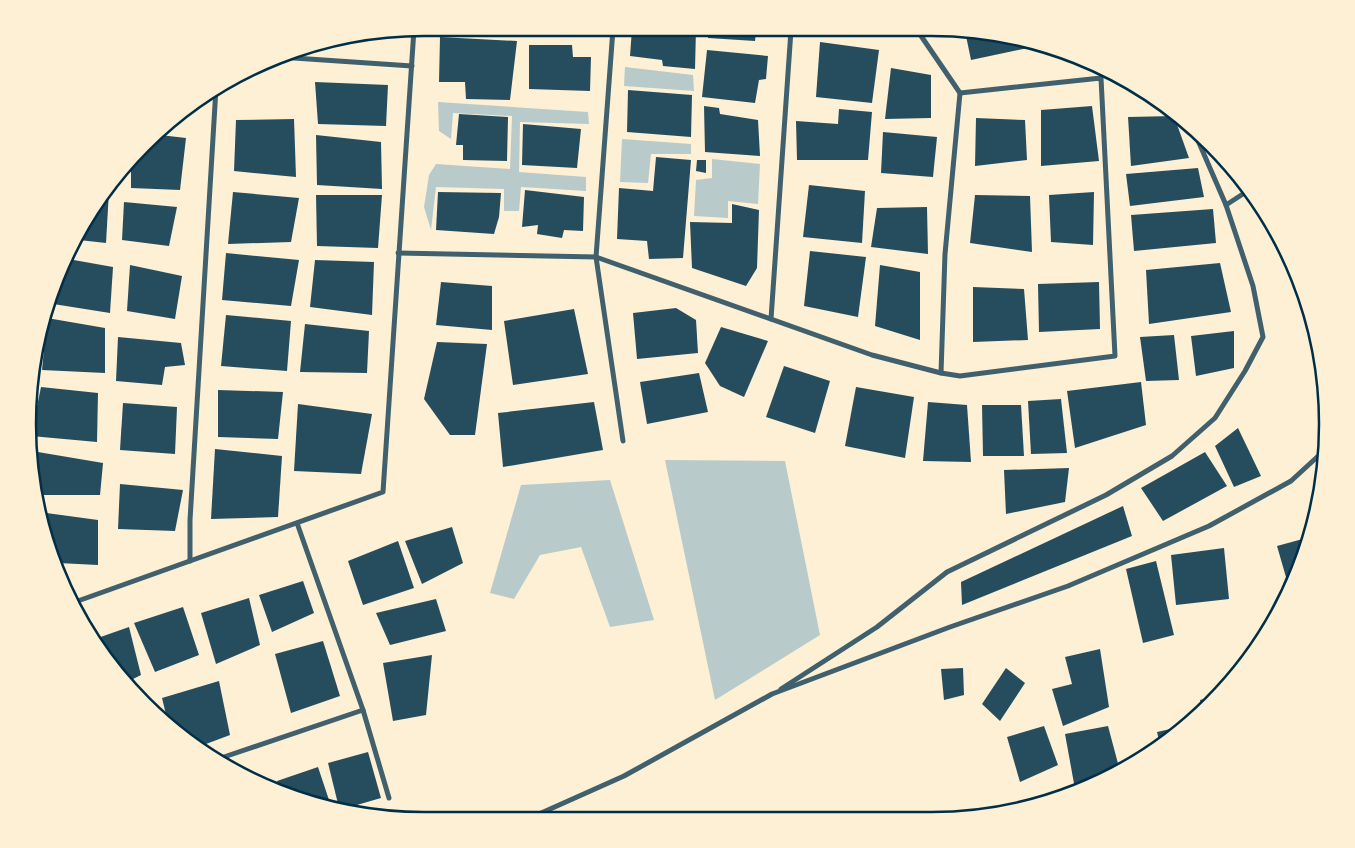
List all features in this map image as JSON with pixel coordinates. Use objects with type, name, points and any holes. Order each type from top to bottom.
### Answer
[{"type":"street","points":[[79,601],[383,492],[414,36]]},
{"type":"street","points":[[612,36],[596,257],[623,441]]},
{"type":"street","points":[[771,319],[791,36]]},
{"type":"street","points":[[921,36],[960,93],[945,254],[941,373]]},
{"type":"street","points":[[296,58],[412,66]]},
{"type":"street","points":[[398,253],[596,257],[872,355],[960,376],[1115,356],[1101,78],[960,93]]},
{"type":"street","points":[[190,561],[190,520],[215,98]]},
{"type":"street","points":[[543,812],[624,776],[772,694],[877,627],[946,572],[1106,495],[1172,456],[1215,418],[1245,371],[1263,337],[1253,286],[1226,204],[1200,145]]},
{"type":"street","points":[[1226,204],[1243,194]]},
{"type":"street","points":[[772,694],[950,627],[1068,586],[1209,526],[1291,481],[1317,457]]},
{"type":"street","points":[[297,523],[363,710],[389,798]]},
{"type":"street","points":[[225,757],[363,710]]},
{"type":"shaded area","points":[[625,67],[693,75],[694,91],[624,86]]},
{"type":"shaded area","points":[[438,102],[588,112],[589,124],[520,122],[519,172],[586,177],[586,191],[521,187],[519,211],[504,211],[504,189],[436,187],[431,230],[424,207],[429,175],[436,164],[510,169],[512,116],[453,113],[451,139],[439,131]]},
{"type":"shaded area","points":[[622,139],[691,144],[691,154],[651,154],[648,183],[620,182]]},
{"type":"shaded area","points":[[712,159],[760,164],[758,204],[728,201],[728,218],[694,216],[696,180],[712,178]]},
{"type":"shaded area","points":[[665,460],[785,461],[820,635],[715,700]]},
{"type":"shaded area","points":[[610,480],[654,620],[610,627],[581,547],[540,555],[514,599],[490,593],[521,485]]},
{"type":"building","points":[[631,36],[696,36],[695,69],[663,66],[662,60],[630,56]]},
{"type":"building","points":[[708,36],[756,36],[755,41],[708,38]]},
{"type":"building","points":[[440,37],[517,41],[510,100],[466,99],[465,82],[439,82]]},
{"type":"building","points":[[966,38],[1027,48],[971,60]]},
{"type":"building","points":[[820,42],[879,50],[872,103],[816,97]]},
{"type":"building","points":[[529,45],[572,45],[573,57],[591,57],[590,91],[529,89]]},
{"type":"building","points":[[707,50],[768,56],[766,79],[759,80],[755,103],[702,97]]},
{"type":"building","points":[[891,68],[931,75],[931,118],[885,119]]},
{"type":"building","points":[[315,82],[388,85],[386,126],[318,124]]},
{"type":"building","points":[[628,90],[692,95],[691,137],[627,132]]},
{"type":"building","points":[[704,106],[719,108],[720,114],[758,120],[760,156],[705,152]]},
{"type":"building","points":[[1092,106],[1099,161],[1041,166],[1041,110]]},
{"type":"building","points":[[839,109],[872,112],[868,160],[797,160],[796,121],[838,124]]},
{"type":"building","points":[[459,114],[508,117],[507,161],[463,160],[463,145],[456,145]]},
{"type":"building","points":[[1167,116],[1177,124],[1189,158],[1131,166],[1128,117]]},
{"type":"building","points":[[976,118],[1025,120],[1027,160],[975,166]]},
{"type":"building","points":[[294,119],[296,177],[234,171],[236,120]]},
{"type":"building","points":[[523,124],[581,129],[577,168],[522,165]]},
{"type":"building","points":[[883,132],[937,137],[933,177],[881,173]]},
{"type":"building","points":[[316,135],[381,142],[382,189],[317,185]]},
{"type":"building","points":[[164,136],[186,138],[180,190],[131,188],[131,169]]},
{"type":"building","points":[[656,157],[691,160],[683,258],[649,259],[647,241],[617,239],[619,188],[653,191]]},
{"type":"building","points":[[697,160],[706,160],[706,173],[696,171]]},
{"type":"building","points":[[1198,168],[1204,197],[1130,206],[1126,174]]},
{"type":"building","points":[[809,185],[865,191],[862,243],[803,237]]},
{"type":"building","points":[[525,190],[584,197],[583,231],[564,230],[562,238],[537,234],[538,225],[522,227]]},
{"type":"building","points":[[233,192],[299,198],[291,242],[228,244]]},
{"type":"building","points":[[438,192],[501,193],[499,217],[494,234],[436,230]]},
{"type":"building","points":[[1094,192],[1093,245],[1051,242],[1049,195]]},
{"type":"building","points":[[316,195],[382,195],[378,248],[317,246]]},
{"type":"building","points":[[975,195],[1030,196],[1032,252],[970,243]]},
{"type":"building","points":[[109,199],[106,243],[83,240]]},
{"type":"building","points":[[124,202],[177,207],[169,246],[122,240]]},
{"type":"building","points":[[732,204],[759,210],[757,268],[746,286],[692,268],[690,222],[732,223]]},
{"type":"building","points":[[927,207],[928,254],[871,247],[877,208]]},
{"type":"building","points":[[1213,209],[1216,243],[1134,251],[1131,215]]},
{"type":"building","points":[[810,251],[866,257],[858,317],[804,306]]},
{"type":"building","points":[[226,253],[299,260],[291,306],[222,300]]},
{"type":"building","points":[[73,260],[113,267],[110,313],[55,304]]},
{"type":"building","points":[[315,260],[374,262],[372,315],[310,307]]},
{"type":"building","points":[[1220,263],[1231,312],[1149,324],[1146,270]]},
{"type":"building","points":[[130,265],[182,276],[175,319],[127,311]]},
{"type":"building","points":[[880,265],[920,272],[920,340],[875,326]]},
{"type":"building","points":[[441,282],[492,286],[492,330],[436,325]]},
{"type":"building","points":[[1099,282],[1100,329],[1039,332],[1038,284]]},
{"type":"building","points":[[973,287],[1024,289],[1028,340],[973,342]]},
{"type":"building","points":[[676,308],[696,320],[698,353],[637,359],[633,313]]},
{"type":"building","points":[[574,309],[588,374],[513,385],[504,321]]},
{"type":"building","points":[[226,315],[291,321],[287,371],[221,366]]},
{"type":"building","points":[[51,319],[105,328],[105,373],[42,370],[44,347]]},
{"type":"building","points":[[305,324],[369,331],[367,373],[300,372]]},
{"type":"building","points":[[721,327],[768,341],[744,397],[720,386],[705,363]]},
{"type":"building","points":[[1234,331],[1234,368],[1196,376],[1191,336]]},
{"type":"building","points":[[1174,335],[1179,380],[1146,381],[1140,337]]},
{"type":"building","points":[[118,337],[181,343],[185,365],[165,367],[162,385],[116,381]]},
{"type":"building","points":[[437,342],[487,344],[475,435],[450,435],[424,399]]},
{"type":"building","points":[[784,366],[830,381],[815,433],[766,417]]},
{"type":"building","points":[[699,373],[708,412],[647,424],[640,382]]},
{"type":"building","points":[[1141,382],[1146,425],[1075,448],[1067,391]]},
{"type":"building","points":[[41,387],[98,393],[97,442],[36,436],[37,408]]},
{"type":"building","points":[[856,387],[914,397],[905,458],[845,446]]},
{"type":"building","points":[[218,390],[283,392],[278,439],[218,437]]},
{"type":"building","points":[[1061,399],[1067,453],[1031,454],[1028,401]]},
{"type":"building","points":[[594,402],[603,450],[503,467],[498,413]]},
{"type":"building","points":[[928,402],[967,405],[971,462],[923,461]]},
{"type":"building","points":[[123,403],[177,407],[175,454],[120,450]]},
{"type":"building","points":[[298,404],[372,414],[361,474],[294,471]]},
{"type":"building","points":[[982,405],[1021,405],[1024,456],[983,456]]},
{"type":"building","points":[[1238,428],[1261,476],[1234,487],[1215,446]]},
{"type":"building","points":[[215,449],[282,456],[278,517],[211,519]]},
{"type":"building","points":[[37,452],[103,463],[100,495],[43,495]]},
{"type":"building","points":[[1205,452],[1227,486],[1163,521],[1141,488]]},
{"type":"building","points":[[1069,468],[1065,502],[1006,514],[1004,470]]},
{"type":"building","points":[[120,484],[183,490],[175,531],[118,529]]},
{"type":"building","points":[[1123,506],[1132,536],[962,605],[961,582]]},
{"type":"building","points":[[47,513],[98,520],[98,565],[63,563]]},
{"type":"building","points":[[452,527],[463,563],[422,584],[405,541]]},
{"type":"building","points":[[1301,539],[1286,578],[1277,546]]},
{"type":"building","points":[[398,541],[414,588],[363,605],[348,561]]},
{"type":"building","points":[[1224,548],[1229,599],[1176,605],[1171,555]]},
{"type":"building","points":[[1156,561],[1174,635],[1143,643],[1126,569]]},
{"type":"building","points":[[303,581],[314,613],[272,632],[259,595]]},
{"type":"building","points":[[249,598],[260,645],[216,664],[201,613]]},
{"type":"building","points":[[436,599],[446,631],[390,645],[376,613]]},
{"type":"building","points":[[183,607],[199,655],[155,672],[134,623]]},
{"type":"building","points":[[129,627],[141,675],[132,680],[101,637]]},
{"type":"building","points":[[323,641],[340,696],[291,713],[275,654]]},
{"type":"building","points":[[1100,649],[1109,707],[1063,726],[1052,689],[1072,684],[1065,657]]},
{"type":"building","points":[[432,655],[426,715],[393,721],[383,663]]},
{"type":"building","points":[[963,668],[964,695],[944,700],[941,669]]},
{"type":"building","points":[[1006,668],[1025,683],[1000,721],[982,704]]},
{"type":"building","points":[[219,681],[230,735],[206,744],[166,714],[162,698]]},
{"type":"building","points":[[1044,726],[1058,765],[1020,782],[1007,737]]},
{"type":"building","points":[[1108,726],[1118,764],[1074,784],[1065,734]]},
{"type":"building","points":[[1171,729],[1158,738],[1157,732]]},
{"type":"building","points":[[368,752],[381,798],[356,805],[337,802],[328,763]]},
{"type":"building","points":[[318,767],[329,800],[299,791],[277,781]]}]
